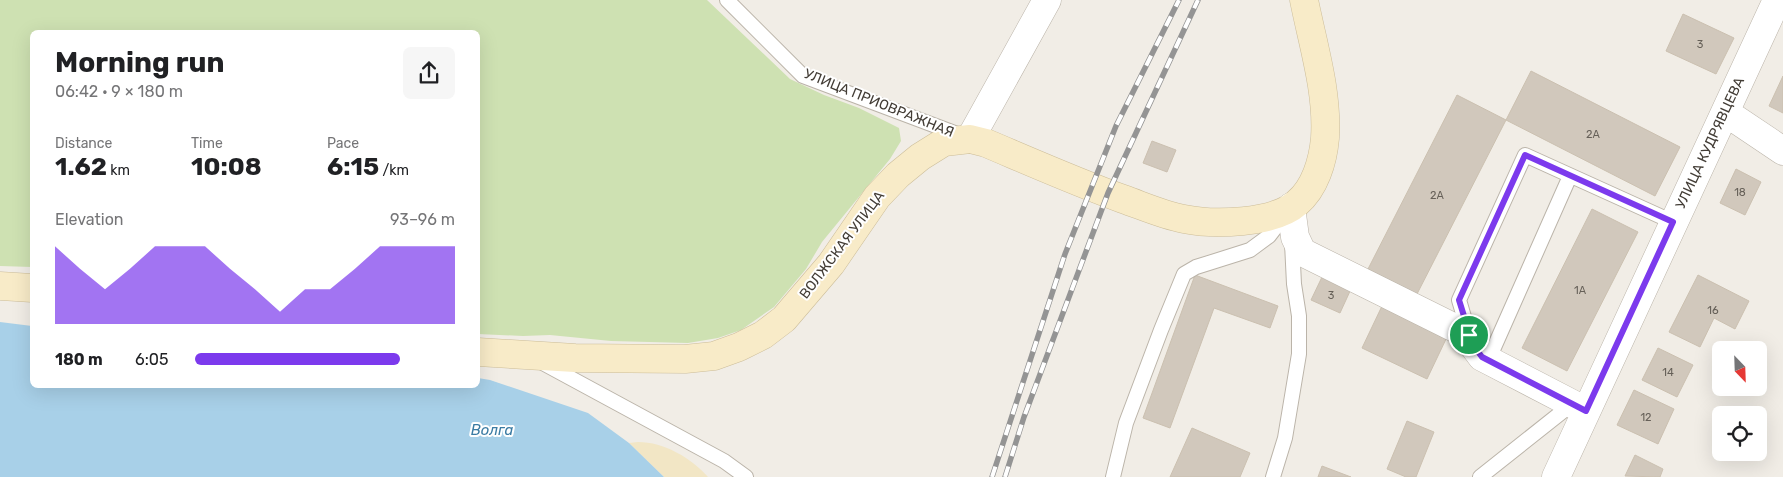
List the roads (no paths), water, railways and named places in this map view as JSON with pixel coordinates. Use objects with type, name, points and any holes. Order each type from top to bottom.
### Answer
[{"type":"street","points":[[970,139],[1047,0]]},
{"type":"street","points":[[1304,0],[1324,100],[1325,139],[1321,163],[1310,189],[1297,204],[1291,207],[1295,237],[1302,252],[1469,335],[1473,345],[1482,357],[1488,361],[1579,408]]},
{"type":"street","name":"УЛИЦА КУДРЯВЦЕВА","points":[[1556,477],[1579,408],[1673,222],[1777,0]]},
{"type":"street","points":[[1725,112],[1783,151]]},
{"type":"street","name":"ВОЛЖСКАЯ УЛИЦА","points":[[480,352],[574,358],[686,359],[714,356],[739,348],[763,335],[789,313],[831,264],[877,198],[898,175],[920,157],[944,142],[970,139],[986,143],[1108,193],[1158,212],[1184,219],[1217,224],[1272,216],[1291,207]]},
{"type":"street","points":[[0,286],[30,288]]},
{"type":"lane","name":"УЛИЦА ПРИОВРАЖНАЯ","points":[[727,0],[803,76],[970,139]]},
{"type":"lane","points":[[1469,335],[1459,300],[1525,155],[1673,222]]},
{"type":"lane","points":[[1488,361],[1570,176]]},
{"type":"lane","points":[[1113,477],[1126,423],[1184,274],[1196,267],[1250,250],[1270,236],[1291,207]]},
{"type":"lane","points":[[1273,477],[1285,438],[1299,354],[1299,316],[1294,284],[1291,207]]},
{"type":"lane","points":[[530,355],[724,460],[746,477]]},
{"type":"lane","points":[[1480,477],[1579,408]]},
{"type":"water","name":"Волга","points":[[0,322],[30,326],[30,388],[480,388],[480,378],[588,413],[629,443],[664,477],[0,477]]},
{"type":"railway","points":[[992,477],[1065,254],[1116,126],[1179,0]]},
{"type":"railway","points":[[1005,477],[1024,417],[1108,193],[1198,0]]}]
